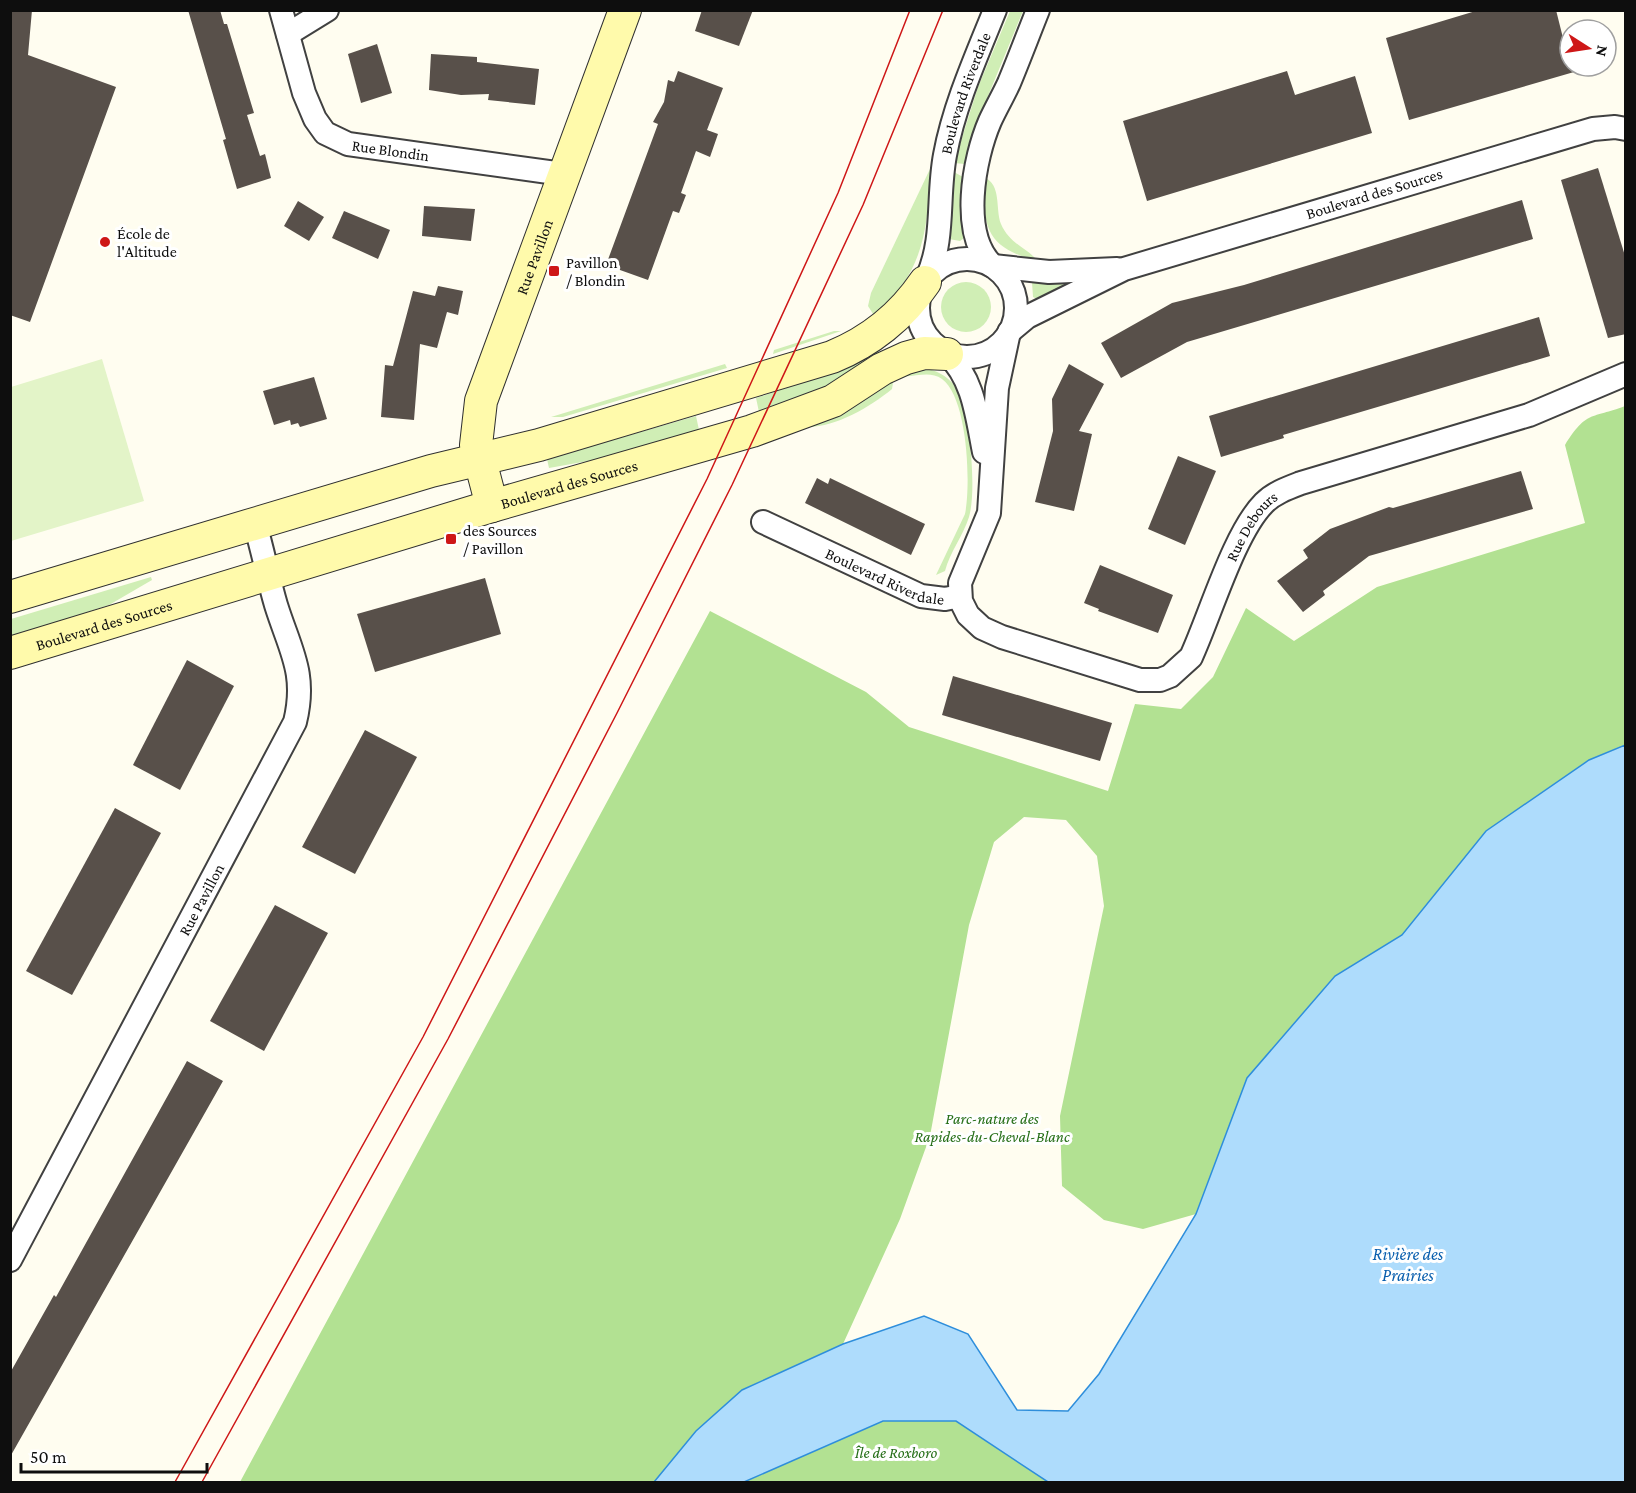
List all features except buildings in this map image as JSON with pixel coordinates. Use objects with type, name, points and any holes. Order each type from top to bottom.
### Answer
[{"type":"street","name":"Rue Blondin","points":[[281,10],[304,93],[325,133],[348,144],[563,174]]},
{"type":"street","points":[[288,34],[327,10]]},
{"type":"street","name":"Rue Pavillon","points":[[492,506],[478,460],[478,414],[484,388],[625,10]]},
{"type":"street","name":"Boulevard Riverdale","points":[[925,282],[937,248],[943,165],[949,136],[995,10]]},
{"type":"street","name":"Boulevard Riverdale","points":[[993,266],[984,256],[976,232],[973,204],[975,171],[990,121],[1038,10]]},
{"type":"street","name":"Boulevard des Sources","points":[[1009,332],[1027,317],[1124,269],[1593,129],[1615,127],[1626,129]]},
{"type":"street","points":[[10,597],[431,471],[706,397],[832,357],[861,344],[909,304],[925,282],[941,266],[958,259],[975,258],[993,266],[1008,281],[1016,300],[1014,322],[1009,332],[999,345],[982,354],[962,357],[947,354],[929,341],[920,326],[917,309],[925,282]]},
{"type":"street","name":"Boulevard des Sources","points":[[993,266],[1049,272],[1124,269]]},
{"type":"street","name":"Boulevard Riverdale","points":[[764,522],[921,596],[945,599],[960,596],[962,574],[988,518],[989,477],[999,371],[1009,332]]},
{"type":"street","name":"Boulevard des Sources","points":[[10,653],[492,506],[771,425],[833,400],[906,358],[924,353],[947,354]]},
{"type":"street","name":"Boulevard Riverdale","points":[[947,354],[961,370],[971,393],[989,477]]},
{"type":"street","name":"Rue Debours","points":[[960,596],[968,615],[991,632],[1128,677],[1160,680],[1178,671],[1191,657],[1245,531],[1257,511],[1275,494],[1300,483],[1529,415],[1626,374]]},
{"type":"street","name":"Rue Pavillon","points":[[10,1260],[295,722],[301,697],[299,671],[276,605],[255,524]]},
{"type":"green space","points":[[1010,11],[1023,11],[974,130],[965,164],[954,163],[978,87]]},
{"type":"green space","points":[[930,169],[927,213],[920,250],[904,283],[875,317],[868,306],[871,293]]},
{"type":"green space","points":[[954,172],[963,177],[961,216],[964,238],[960,241],[949,239]]},
{"type":"green space","points":[[984,177],[990,181],[996,191],[999,218],[1005,231],[1037,261],[1007,249],[991,232],[985,209]]},
{"type":"green space","points":[[1073,280],[1074,283],[1037,299],[1033,297],[1032,282]]},
{"type":"green space","points":[[966,282],[980,286],[987,293],[991,307],[987,321],[980,328],[966,332],[952,328],[945,321],[941,307],[945,293],[952,286]]},
{"type":"green space","points":[[834,331],[841,331],[773,354],[774,350]]},
{"type":"green space","points":[[878,349],[879,354],[840,382],[759,412],[756,398],[835,372]]},
{"type":"green space","points":[[102,359],[144,501],[11,541],[11,387]]},
{"type":"green space","points":[[725,364],[727,368],[563,417],[551,417]]},
{"type":"green space","points":[[928,369],[944,376],[957,389],[969,434],[972,471],[969,517],[945,571],[936,575],[965,514],[968,483],[966,443],[951,389],[937,376],[901,376],[907,371]]},
{"type":"green space","points":[[890,379],[893,383],[892,389],[874,403],[830,424],[808,427]]},
{"type":"green space","name":"Parc-nature des Rapides-du-Cheval-Blanc","points":[[1625,406],[1625,745],[1589,760],[1486,831],[1402,935],[1335,976],[1247,1078],[1196,1214],[1143,1229],[1104,1220],[1062,1186],[1060,1116],[1104,906],[1097,856],[1066,820],[1024,817],[994,842],[969,925],[930,1136],[900,1219],[843,1344],[742,1390],[696,1431],[654,1482],[240,1482],[710,611],[866,692],[909,727],[1108,791],[1135,704],[1181,709],[1213,677],[1246,608],[1294,641],[1377,587],[1585,523],[1565,445],[1579,426],[1590,417]]},
{"type":"green space","points":[[696,416],[699,430],[605,458],[549,468],[547,459]]},
{"type":"green space","points":[[151,577],[152,580],[109,605],[11,637],[11,619]]},
{"type":"green space","name":"Île de Roxboro","points":[[883,1421],[956,1421],[1048,1482],[744,1482]]},
{"type":"water","name":"Rivière des Prairies","points":[[1625,745],[1625,1482],[1048,1482],[956,1421],[883,1421],[744,1482],[654,1482],[696,1431],[742,1390],[843,1344],[924,1316],[968,1334],[1017,1410],[1068,1411],[1099,1374],[1196,1214],[1247,1078],[1335,976],[1402,935],[1486,831],[1589,760]]},
{"type":"tram line","points":[[175,1482],[423,1037],[707,479],[838,193],[910,10]]},
{"type":"tram line","points":[[202,1482],[448,1039],[732,485],[863,205],[943,10]]},
{"type":"place","name":"École de l'Altitude","points":[[105,242]]},
{"type":"place","name":"Pavillon / Blondin","points":[[554,271]]},
{"type":"place","name":"des Sources / Pavillon","points":[[451,539]]}]
